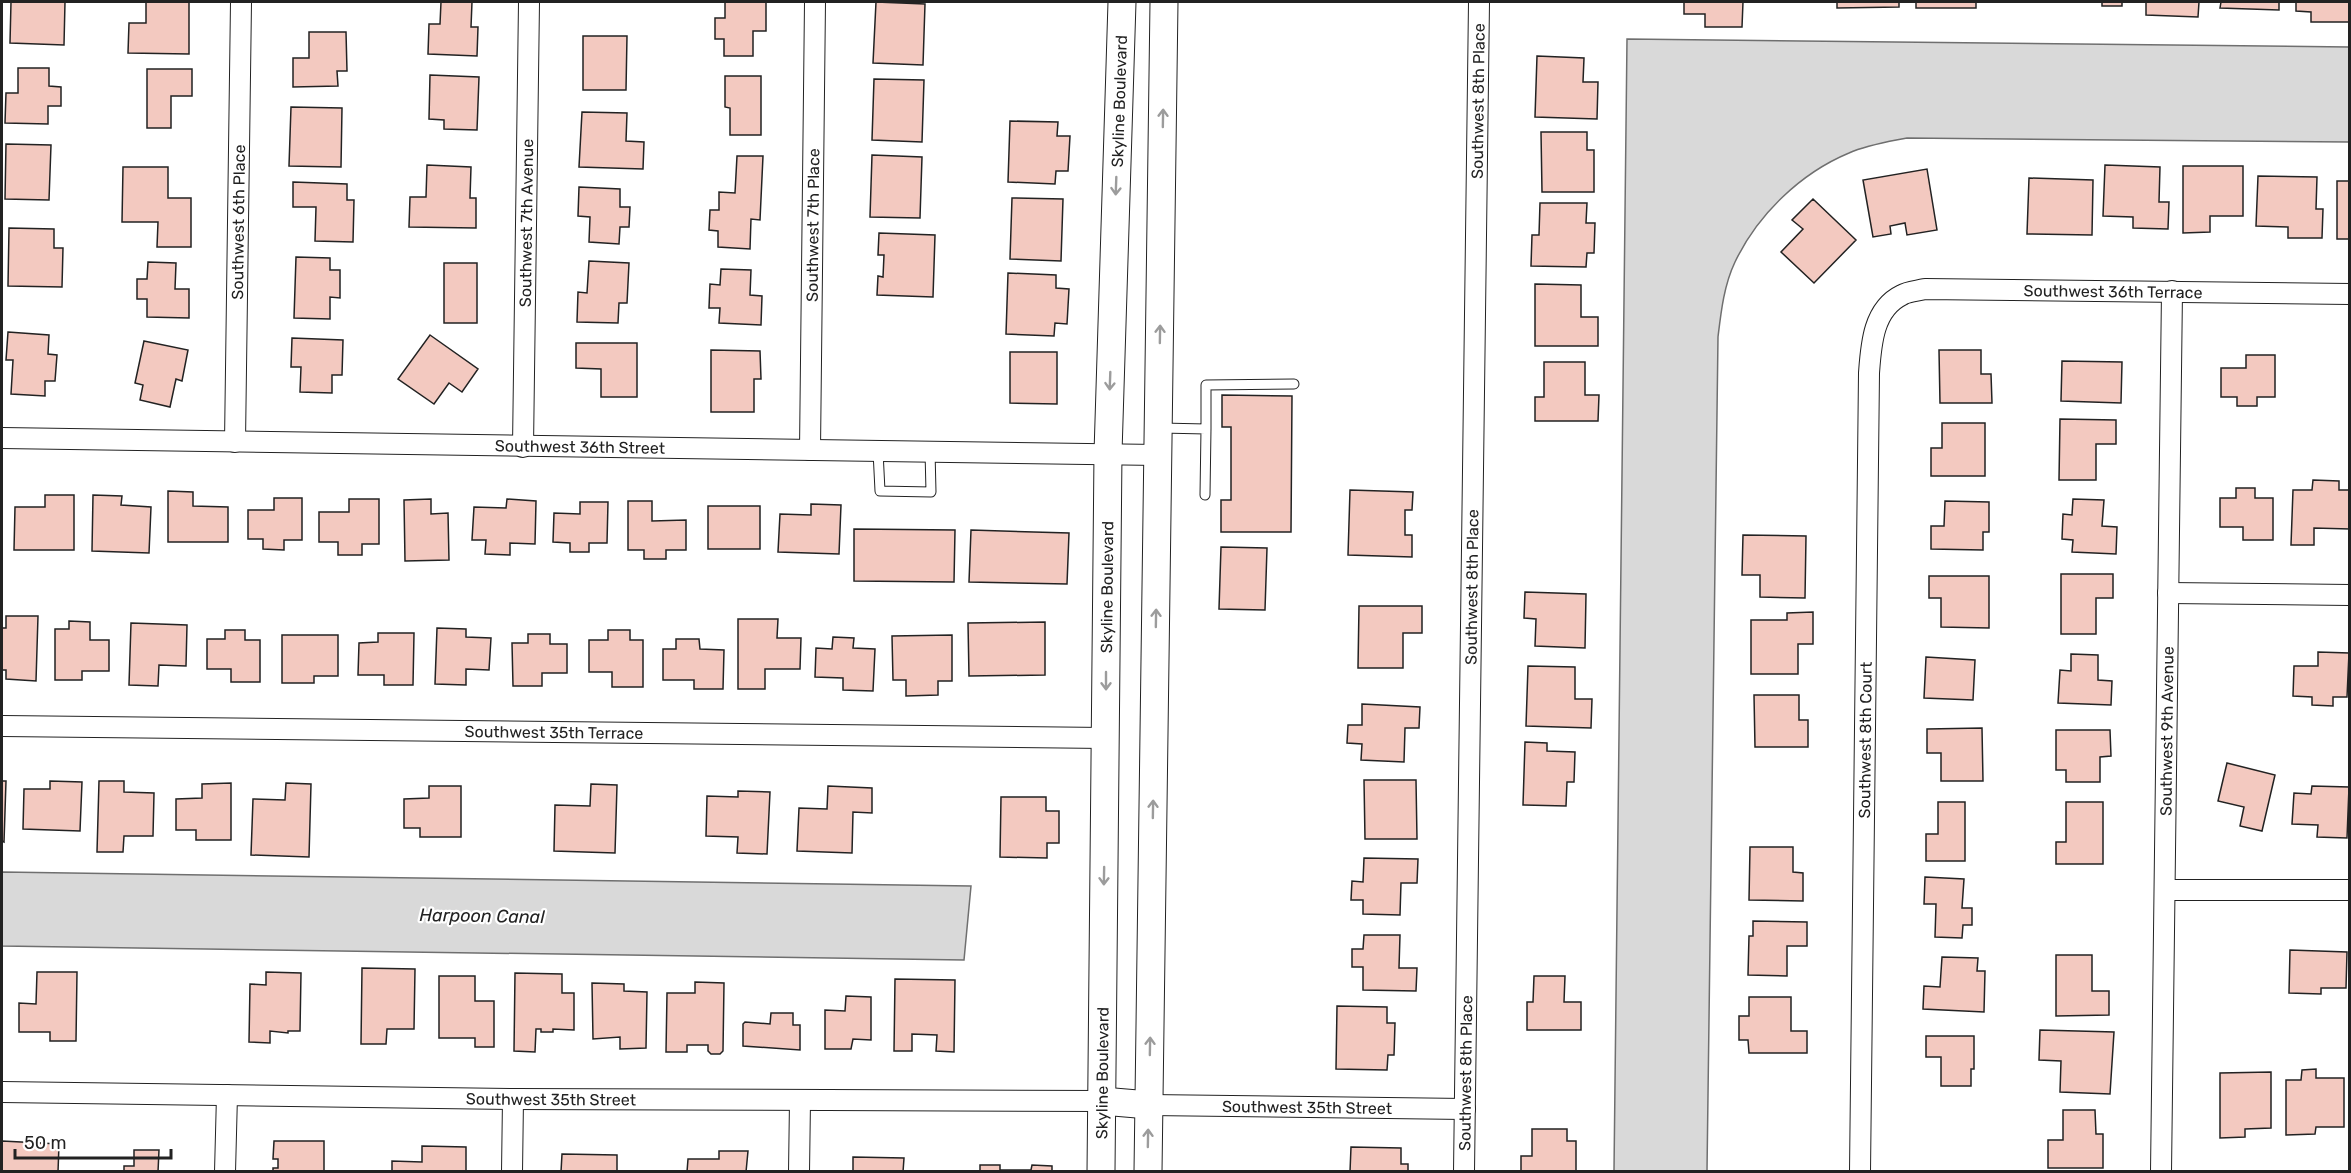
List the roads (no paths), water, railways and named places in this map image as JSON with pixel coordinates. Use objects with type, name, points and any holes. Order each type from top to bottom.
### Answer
[{"type":"street","name":"Southwest 6th Place","points":[[235,442],[241,2]]},
{"type":"street","name":"Southwest 7th Avenue","points":[[523,447],[529,2]]},
{"type":"street","name":"Southwest 7th Place","points":[[810,450],[815,2]]},
{"type":"street","name":"Skyline Boulevard","points":[[1101,1172],[1108,453],[1122,2]]},
{"type":"street","points":[[1148,1172],[1164,2]]},
{"type":"street","name":"Southwest 8th Place","points":[[1464,1172],[1479,2]]},
{"type":"street","name":"Southwest 36th Terrace","points":[[1883,310],[1901,295],[1924,289],[2349,294]]},
{"type":"street","name":"Southwest 9th Avenue","points":[[2161,1172],[2172,291]]},
{"type":"street","name":"Southwest 8th Court","points":[[1860,1172],[1869,373],[1871,340],[1883,310]]},
{"type":"street","name":"Southwest 36th Street","points":[[2,438],[1158,455]]},
{"type":"street","points":[[2168,593],[2349,595]]},
{"type":"street","name":"Southwest 35th Terrace","points":[[2,726],[1105,738]]},
{"type":"street","points":[[2166,890],[2349,890]]},
{"type":"street","name":"Southwest 35th Street","points":[[2,1092],[513,1099],[1102,1101]]},
{"type":"street","points":[[225,1172],[227,1095]]},
{"type":"street","points":[[512,1172],[513,1099]]},
{"type":"street","points":[[799,1172],[800,1101]]},
{"type":"street","points":[[1102,1101],[1149,1105]]},
{"type":"street","name":"Southwest 35th Street","points":[[1149,1105],[1465,1109]]},
{"type":"lane","points":[[1205,495],[1206,385],[1294,384]]},
{"type":"lane","points":[[1158,428],[1206,429]]},
{"type":"lane","points":[[878,451],[880,491],[931,492],[930,451]]},
{"type":"water","points":[[1627,39],[2349,47],[2349,142],[1907,138],[1856,150],[1831,161],[1814,172],[1783,197],[1745,244],[1728,280],[1718,337],[1707,1171],[1614,1171]]},
{"type":"water","name":"Harpoon Canal","points":[[2,872],[971,886],[964,960],[2,946]]}]
